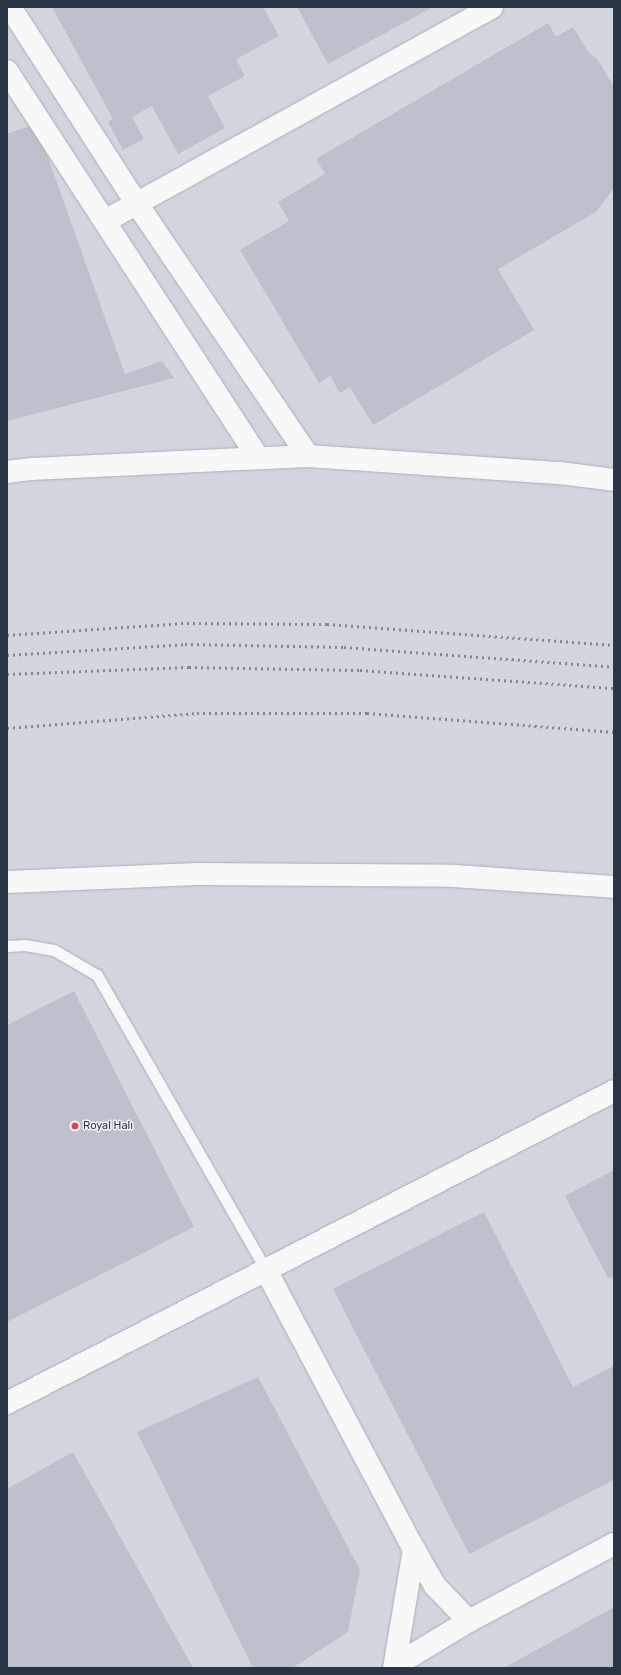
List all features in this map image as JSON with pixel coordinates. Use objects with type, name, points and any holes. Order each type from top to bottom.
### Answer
[{"type":"street","points":[[10,7],[137,204],[308,456]]},
{"type":"street","points":[[105,222],[492,7]]},
{"type":"street","points":[[7,70],[258,458]]},
{"type":"street","points":[[7,472],[32,469],[308,456],[560,473],[614,480]]},
{"type":"street","points":[[7,882],[197,874],[446,876],[614,887]]},
{"type":"street","points":[[7,1403],[614,1091]]},
{"type":"street","points":[[266,1270],[435,1586],[469,1621]]},
{"type":"street","points":[[395,1666],[469,1621],[614,1544]]},
{"type":"street","points":[[395,1666],[414,1549]]},
{"type":"lane","points":[[7,946],[25,945],[54,950],[97,975],[266,1270]]},
{"type":"shaded area","points":[[7,7],[614,7],[614,1668],[7,1668]]},
{"type":"building","points":[[52,7],[263,7],[279,36],[236,59],[245,76],[208,96],[225,128],[178,154],[152,106],[132,117],[144,139],[123,150],[108,122],[113,119]]},
{"type":"building","points":[[297,7],[433,7],[328,64]]},
{"type":"building","points":[[548,23],[556,37],[573,27],[588,52],[598,60],[614,87],[614,188],[596,212],[498,269],[534,330],[373,425],[350,387],[340,393],[330,376],[319,383],[240,250],[289,221],[278,202],[325,174],[316,159]]},
{"type":"building","points":[[36,124],[125,374],[162,361],[174,378],[7,421],[7,134]]},
{"type":"building","name":"Royal Halı","points":[[74,991],[194,1227],[7,1322],[7,1025]]},
{"type":"building","points":[[614,1170],[614,1280],[612,1276],[608,1278],[565,1196]]},
{"type":"building","points":[[484,1212],[573,1387],[614,1366],[614,1480],[469,1554],[333,1289]]},
{"type":"building","points":[[258,1377],[360,1570],[348,1632],[292,1668],[253,1668],[137,1432]]},
{"type":"building","points":[[73,1452],[193,1668],[7,1668],[7,1489]]},
{"type":"building","points":[[614,1607],[614,1668],[504,1668]]},
{"type":"railway","points":[[7,635],[181,623],[327,624],[614,645]]},
{"type":"railway","points":[[7,655],[185,644],[344,647],[614,667]]},
{"type":"railway","points":[[7,674],[189,667],[360,670],[614,688]]},
{"type":"railway","points":[[7,728],[197,713],[367,713],[614,732]]},
{"type":"place","name":"Royal Halı","points":[[75,1126]]}]
